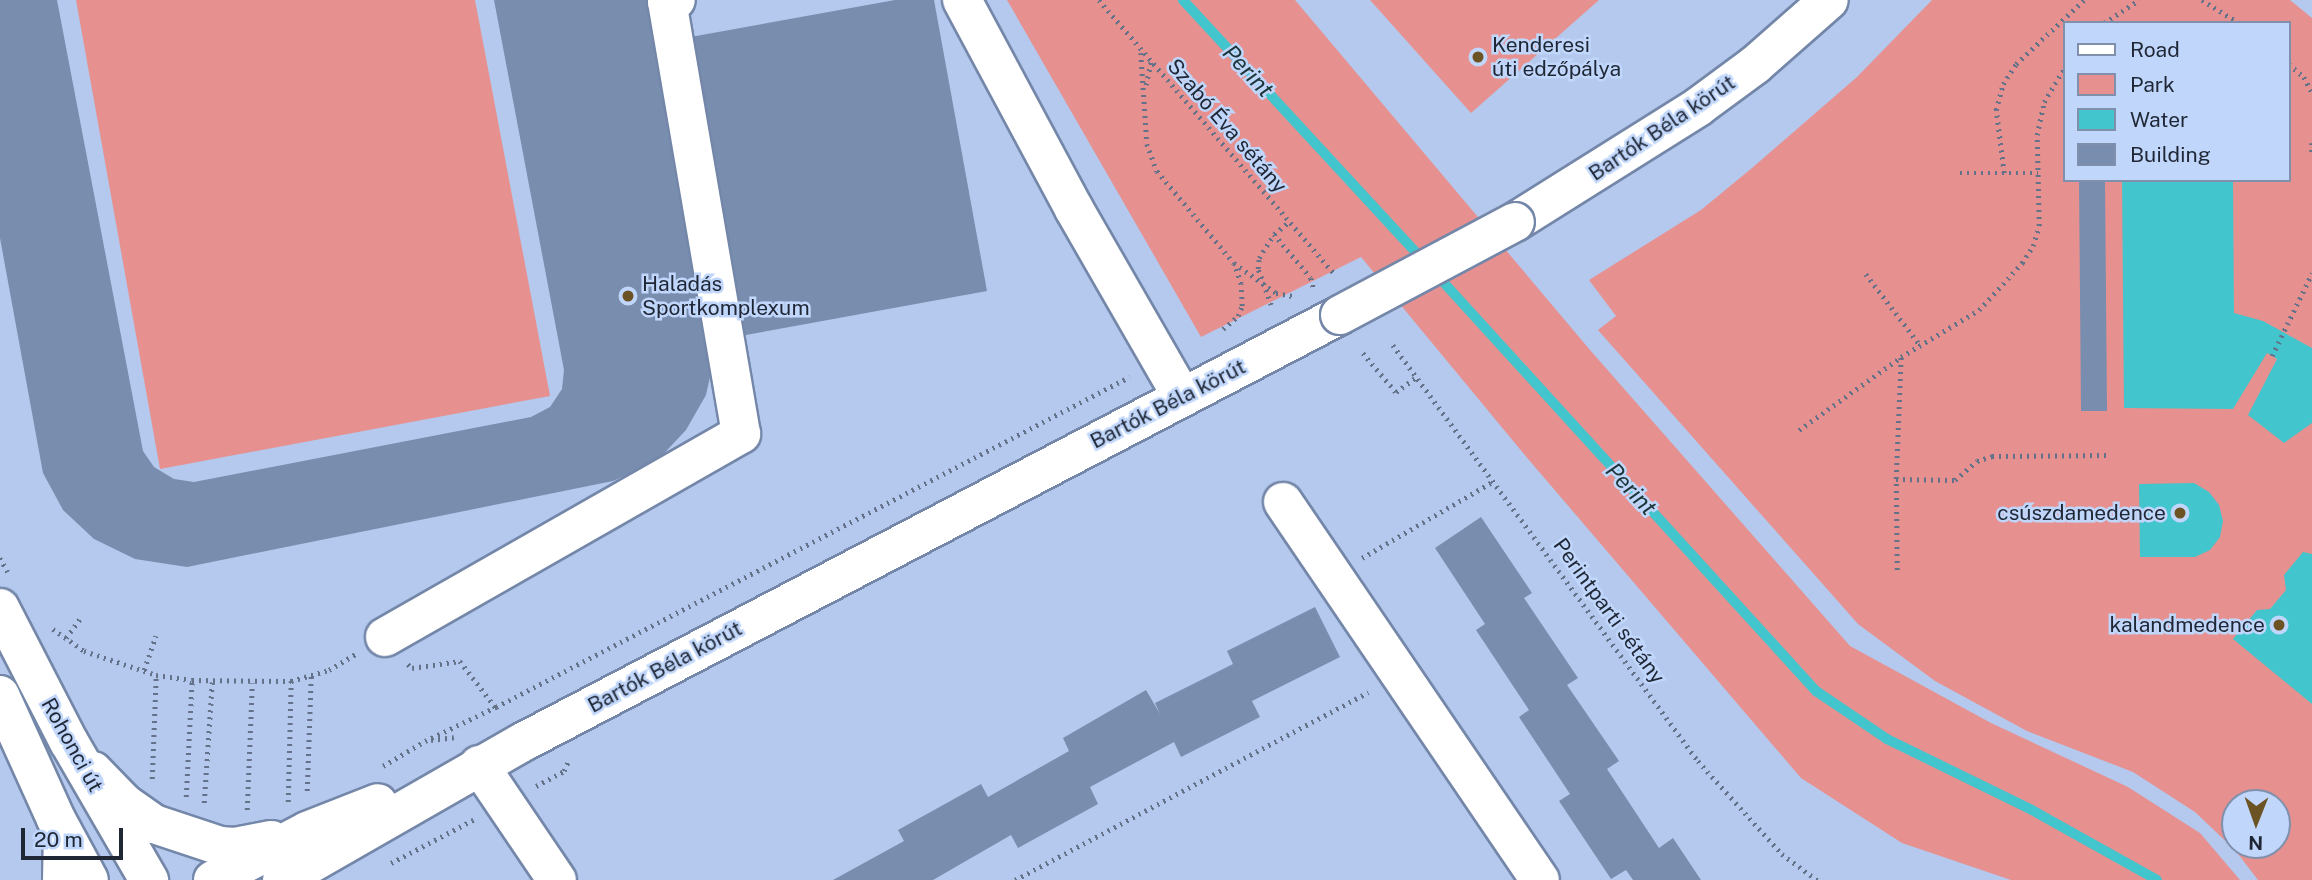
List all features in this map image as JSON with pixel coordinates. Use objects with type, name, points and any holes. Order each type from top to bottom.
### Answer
[{"type":"street","points":[[385,637],[741,434],[667,2],[676,0]]},
{"type":"street","points":[[962,0],[1074,209],[1182,397]]},
{"type":"street","name":"Bartók Béla körút","points":[[290,877],[479,765],[1515,222],[1698,107],[1755,65],[1829,0]]},
{"type":"street","points":[[1283,502],[1541,880]]},
{"type":"street","name":"Rohonci út","points":[[6,594],[69,742],[149,880]]},
{"type":"street","name":"Rohonci út","points":[[0,695],[63,833],[89,880]]},
{"type":"street","points":[[69,742],[137,800],[154,824],[220,846],[235,847],[295,811]]},
{"type":"street","points":[[479,765],[557,880]]},
{"type":"street","name":"Bartók Béla körút","points":[[213,880],[295,811],[479,765]]},
{"type":"street","points":[[62,880],[63,833]]},
{"type":"path","name":"Szabó Éva sétány","points":[[1099,0],[1333,272]]},
{"type":"path","points":[[2004,173],[1996,110],[2003,84],[2016,64],[2084,0]]},
{"type":"path","points":[[2107,21],[2139,0]]},
{"type":"path","points":[[2202,0],[2236,21]]},
{"type":"path","points":[[1140,50],[1147,144],[1157,170],[1234,263],[1276,293],[1294,296]]},
{"type":"path","points":[[1143,103],[1151,62]]},
{"type":"path","points":[[2291,66],[2304,77],[2312,93]]},
{"type":"path","points":[[1799,430],[1901,357],[1979,310],[2022,263],[2033,246],[2039,226],[2037,135],[2044,102],[2064,69]]},
{"type":"path","points":[[2312,143],[2312,153]]},
{"type":"path","points":[[1960,173],[2038,173]]},
{"type":"path","points":[[1271,305],[1259,258],[1274,234],[1289,222]]},
{"type":"path","points":[[1274,234],[1311,278]]},
{"type":"path","points":[[1223,329],[1238,316],[1242,306],[1241,284],[1234,263]]},
{"type":"path","points":[[2272,356],[2312,273]]},
{"type":"path","points":[[1866,274],[1920,345]]},
{"type":"path","name":"Perintparti sétány","points":[[1393,345],[1698,761],[1782,854],[1817,880]]},
{"type":"path","points":[[1363,353],[1396,392],[1418,376]]},
{"type":"path","points":[[1897,569],[1896,479],[1901,357]]},
{"type":"path","points":[[380,767],[425,741],[496,707],[1161,360]]},
{"type":"path","points":[[1896,479],[1955,480],[1978,461],[2000,454],[2106,455]]},
{"type":"path","points":[[1327,569],[1494,481]]},
{"type":"path","points":[[0,558],[6,594]]},
{"type":"path","points":[[66,638],[82,615]]},
{"type":"path","points":[[48,625],[84,651],[156,675],[212,682],[291,681],[329,670],[385,637],[412,668],[460,661],[523,742]]},
{"type":"path","points":[[144,670],[156,635]]},
{"type":"path","points":[[137,800],[156,675]]},
{"type":"path","points":[[295,811],[311,675]]},
{"type":"path","points":[[1014,880],[1399,675]]},
{"type":"path","points":[[185,804],[192,680]]},
{"type":"path","points":[[291,681],[295,811]]},
{"type":"path","points":[[195,806],[204,808],[212,682]]},
{"type":"path","points":[[247,811],[252,682]]},
{"type":"path","points":[[383,867],[564,771]]},
{"type":"path","points":[[238,811],[258,811]]},
{"type":"green space","points":[[76,0],[475,0],[550,396],[160,469]]},
{"type":"green space","points":[[1007,0],[1295,0],[1590,350],[1850,646],[1991,723],[2128,787],[2200,833],[2240,880],[2011,880],[1902,843],[1801,778],[1529,460],[1361,257],[1201,337]]},
{"type":"green space","name":"Kenderesi úti edzőpálya","points":[[1370,0],[1599,0],[1471,113]]},
{"type":"green space","points":[[1932,0],[2290,0],[2312,18],[2312,880],[2258,880],[2242,859],[2291,859],[2291,789],[2221,789],[2221,837],[2195,812],[2133,772],[2027,731],[1935,681],[1858,624],[1598,330],[1616,316],[1589,280],[1701,210],[1857,77]]},
{"type":"water","points":[[2122,182],[2233,182],[2234,313],[2263,321],[2312,348],[2312,423],[2284,443],[2248,415],[2277,359],[2267,353],[2233,409],[2124,408]]},
{"type":"water","name":"csúszdamedence","points":[[2194,483],[2209,492],[2219,505],[2223,521],[2220,537],[2210,550],[2195,557],[2140,557],[2139,484]]},
{"type":"water","name":"kalandmedence","points":[[2303,552],[2312,554],[2312,704],[2233,639],[2257,610],[2270,609],[2286,590],[2284,575]]},
{"type":"building","name":"Haladás Sportkomplexum","points":[[0,0],[57,0],[143,451],[154,467],[174,479],[194,482],[531,417],[550,407],[562,389],[564,370],[494,0],[651,0],[715,354],[706,395],[686,430],[656,462],[613,481],[187,567],[135,559],[94,539],[63,510],[43,473],[0,238]]},
{"type":"building","points":[[895,0],[934,0],[987,291],[740,336],[685,38]]},
{"type":"building","points":[[2079,182],[2105,182],[2107,411],[2081,411]]},
{"type":"building","points":[[1481,517],[1532,593],[1524,598],[1578,678],[1567,685],[1619,761],[1607,769],[1659,848],[1673,838],[1701,880],[1633,880],[1626,870],[1611,879],[1559,801],[1570,794],[1519,717],[1529,710],[1476,630],[1485,624],[1435,548]]},
{"type":"building","points":[[1315,607],[1340,657],[1252,701],[1260,717],[1181,757],[1174,742],[1090,787],[1098,804],[1018,848],[1011,835],[933,880],[833,880],[904,841],[898,830],[981,784],[988,797],[1069,751],[1063,738],[1146,690],[1160,714],[1155,703],[1233,664],[1227,651]]},
{"type":"waterway","name":"Perint","points":[[1183,0],[1424,261]]},
{"type":"waterway","name":"Perint","points":[[1435,273],[1816,691],[1887,739],[2032,810],[2157,880]]},
{"type":"place","name":"Kenderesi úti edzőpálya","points":[[1478,57]]},
{"type":"place","name":"Haladás Sportkomplexum","points":[[628,296]]},
{"type":"place","name":"csúszdamedence","points":[[2180,513]]},
{"type":"place","name":"kalandmedence","points":[[2279,625]]}]
